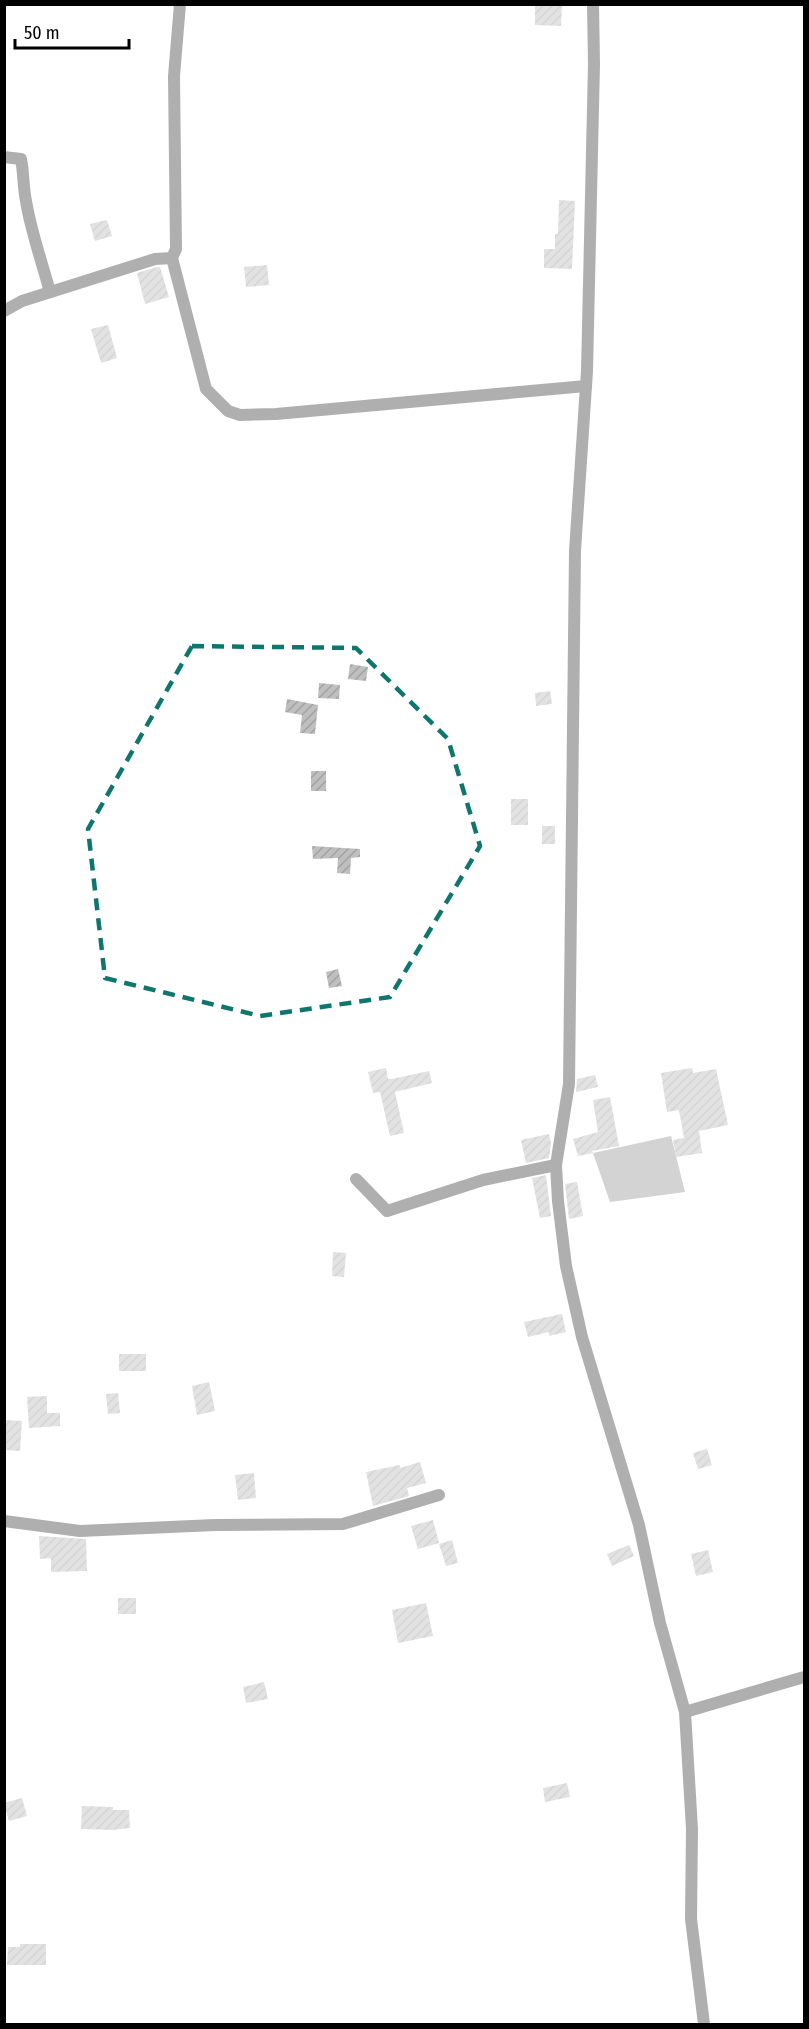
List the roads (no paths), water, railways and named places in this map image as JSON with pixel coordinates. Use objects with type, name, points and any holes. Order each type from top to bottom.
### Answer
[{"type":"street","points":[[180,4],[174,76],[176,249],[172,258],[206,389],[228,411],[240,415],[276,414],[586,386]]},
{"type":"street","points":[[593,4],[586,386],[575,551],[569,1084],[556,1165],[558,1201],[570,1291],[639,1525],[660,1623],[685,1712],[692,1829],[691,1919],[704,2025]]},
{"type":"street","points":[[4,157],[21,159],[28,215],[50,292]]},
{"type":"street","points":[[4,310],[22,301],[155,259],[172,258]]},
{"type":"street","points":[[356,1179],[387,1211],[483,1180],[556,1165]]},
{"type":"street","points":[[4,1521],[80,1532],[215,1526],[343,1524],[439,1495]]},
{"type":"street","points":[[685,1712],[804,1677]]}]
